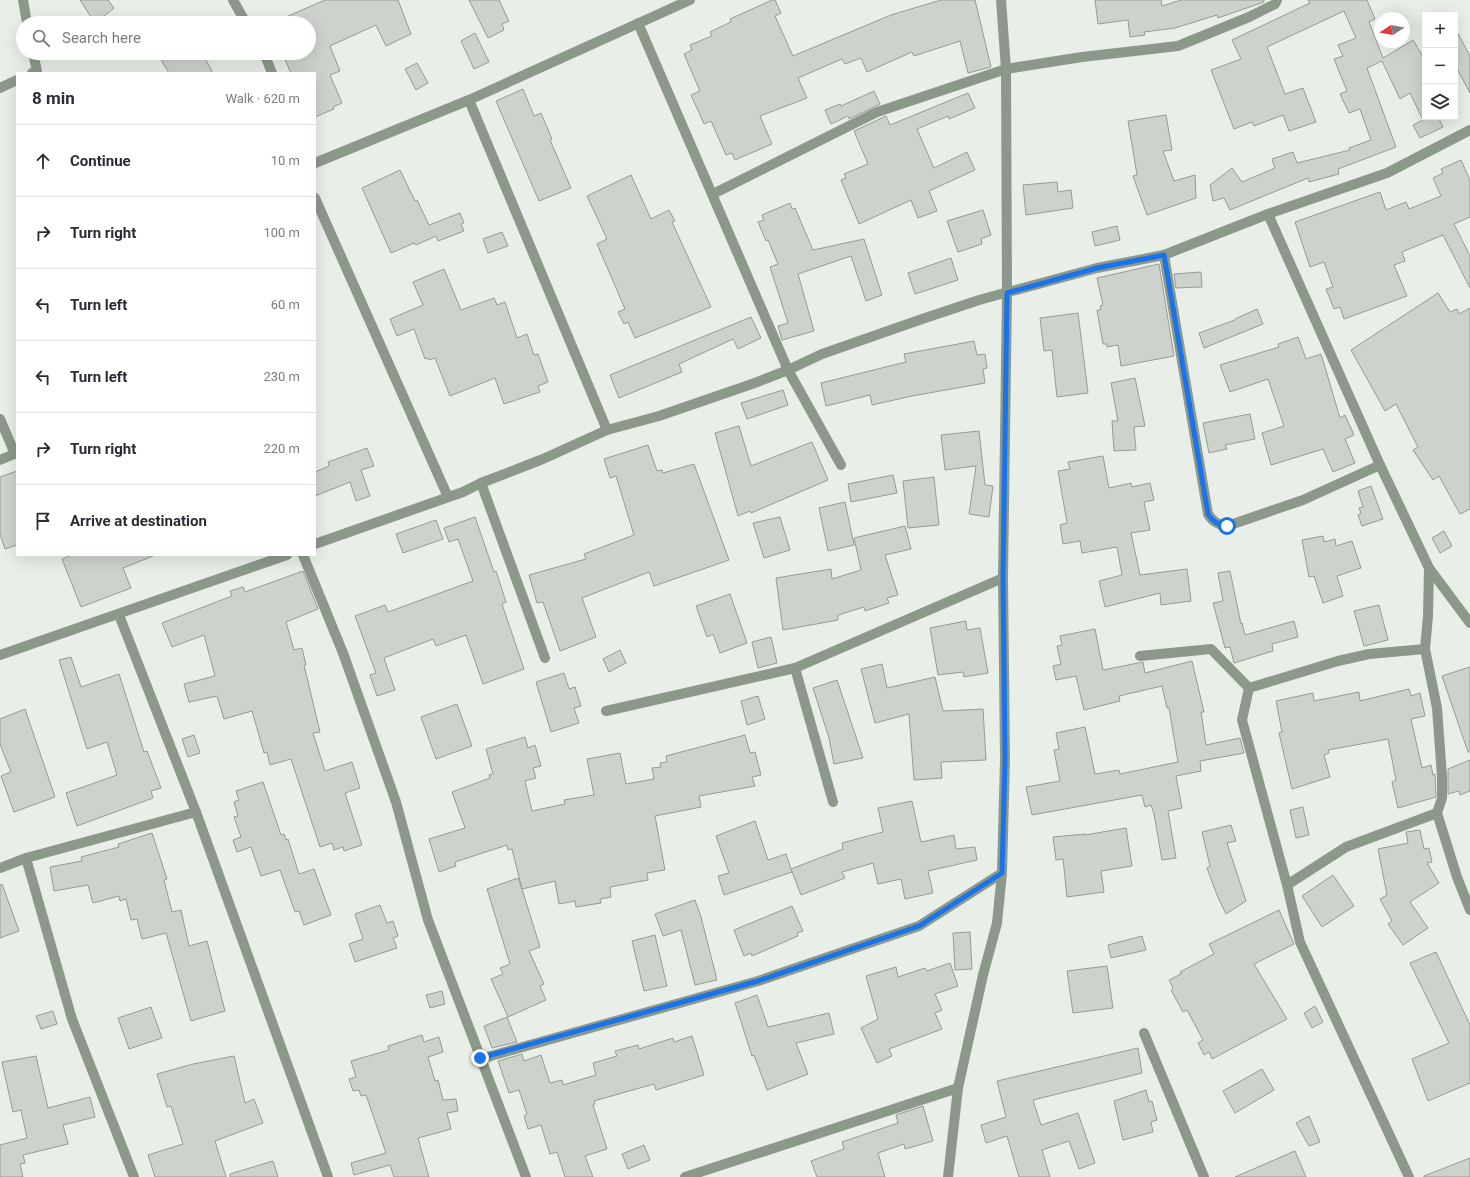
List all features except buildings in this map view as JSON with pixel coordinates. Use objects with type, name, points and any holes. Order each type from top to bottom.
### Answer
[{"type":"street","points":[[23,0],[26,16]]},
{"type":"street","points":[[233,0],[242,16]]},
{"type":"street","points":[[316,163],[469,100],[690,0]]},
{"type":"street","points":[[948,1177],[958,1088],[983,975],[997,923],[1002,873],[1005,760],[1003,578],[1007,293],[1006,69],[1001,0]]},
{"type":"street","points":[[713,194],[877,112],[1006,69],[1082,56],[1178,46],[1249,17],[1275,4],[1277,0]]},
{"type":"street","points":[[638,23],[788,370],[841,465]]},
{"type":"street","points":[[34,60],[36,72]]},
{"type":"street","points":[[267,60],[272,72]]},
{"type":"street","points":[[0,88],[16,80]]},
{"type":"street","points":[[469,100],[607,430]]},
{"type":"street","points":[[316,544],[464,492],[543,460],[607,430],[658,416],[788,370],[822,354],[979,300],[1097,268],[1164,255],[1268,214],[1386,173],[1470,130]]},
{"type":"street","points":[[316,200],[448,497]]},
{"type":"street","points":[[1268,214],[1380,465],[1429,568],[1470,623]]},
{"type":"street","points":[[1164,255],[1208,514],[1212,520],[1218,524],[1227,526],[1303,500],[1380,465]]},
{"type":"street","points":[[0,419],[16,454],[0,460]]},
{"type":"street","points":[[481,484],[545,658]]},
{"type":"street","points":[[0,655],[119,615],[262,560],[282,556]]},
{"type":"street","points":[[303,556],[343,653],[394,795],[428,920],[526,1177]]},
{"type":"street","points":[[1429,568],[1428,616],[1425,649],[1437,708],[1442,776],[1442,798],[1437,813],[1457,878],[1470,910]]},
{"type":"street","points":[[606,711],[796,668],[1003,578]]},
{"type":"street","points":[[119,615],[196,812],[328,1177]]},
{"type":"street","points":[[1249,688],[1369,654],[1425,649]]},
{"type":"street","points":[[1140,656],[1211,650],[1249,688]]},
{"type":"street","points":[[796,668],[833,802]]},
{"type":"street","points":[[1249,688],[1242,720],[1287,885],[1300,942],[1409,1177]]},
{"type":"street","points":[[0,868],[26,858],[196,812]]},
{"type":"street","points":[[1287,885],[1346,847],[1437,813]]},
{"type":"street","points":[[26,858],[72,1018],[134,1177]]},
{"type":"street","points":[[480,1058],[758,981],[919,926],[1002,873]]},
{"type":"street","points":[[1144,1033],[1204,1177]]},
{"type":"street","points":[[685,1177],[958,1088]]},
{"type":"route","points":[[480,1058],[758,981],[919,926],[1002,873],[1005,760],[1003,578],[1007,293],[1097,268],[1164,255],[1208,514],[1212,520],[1218,524],[1227,526]]}]
